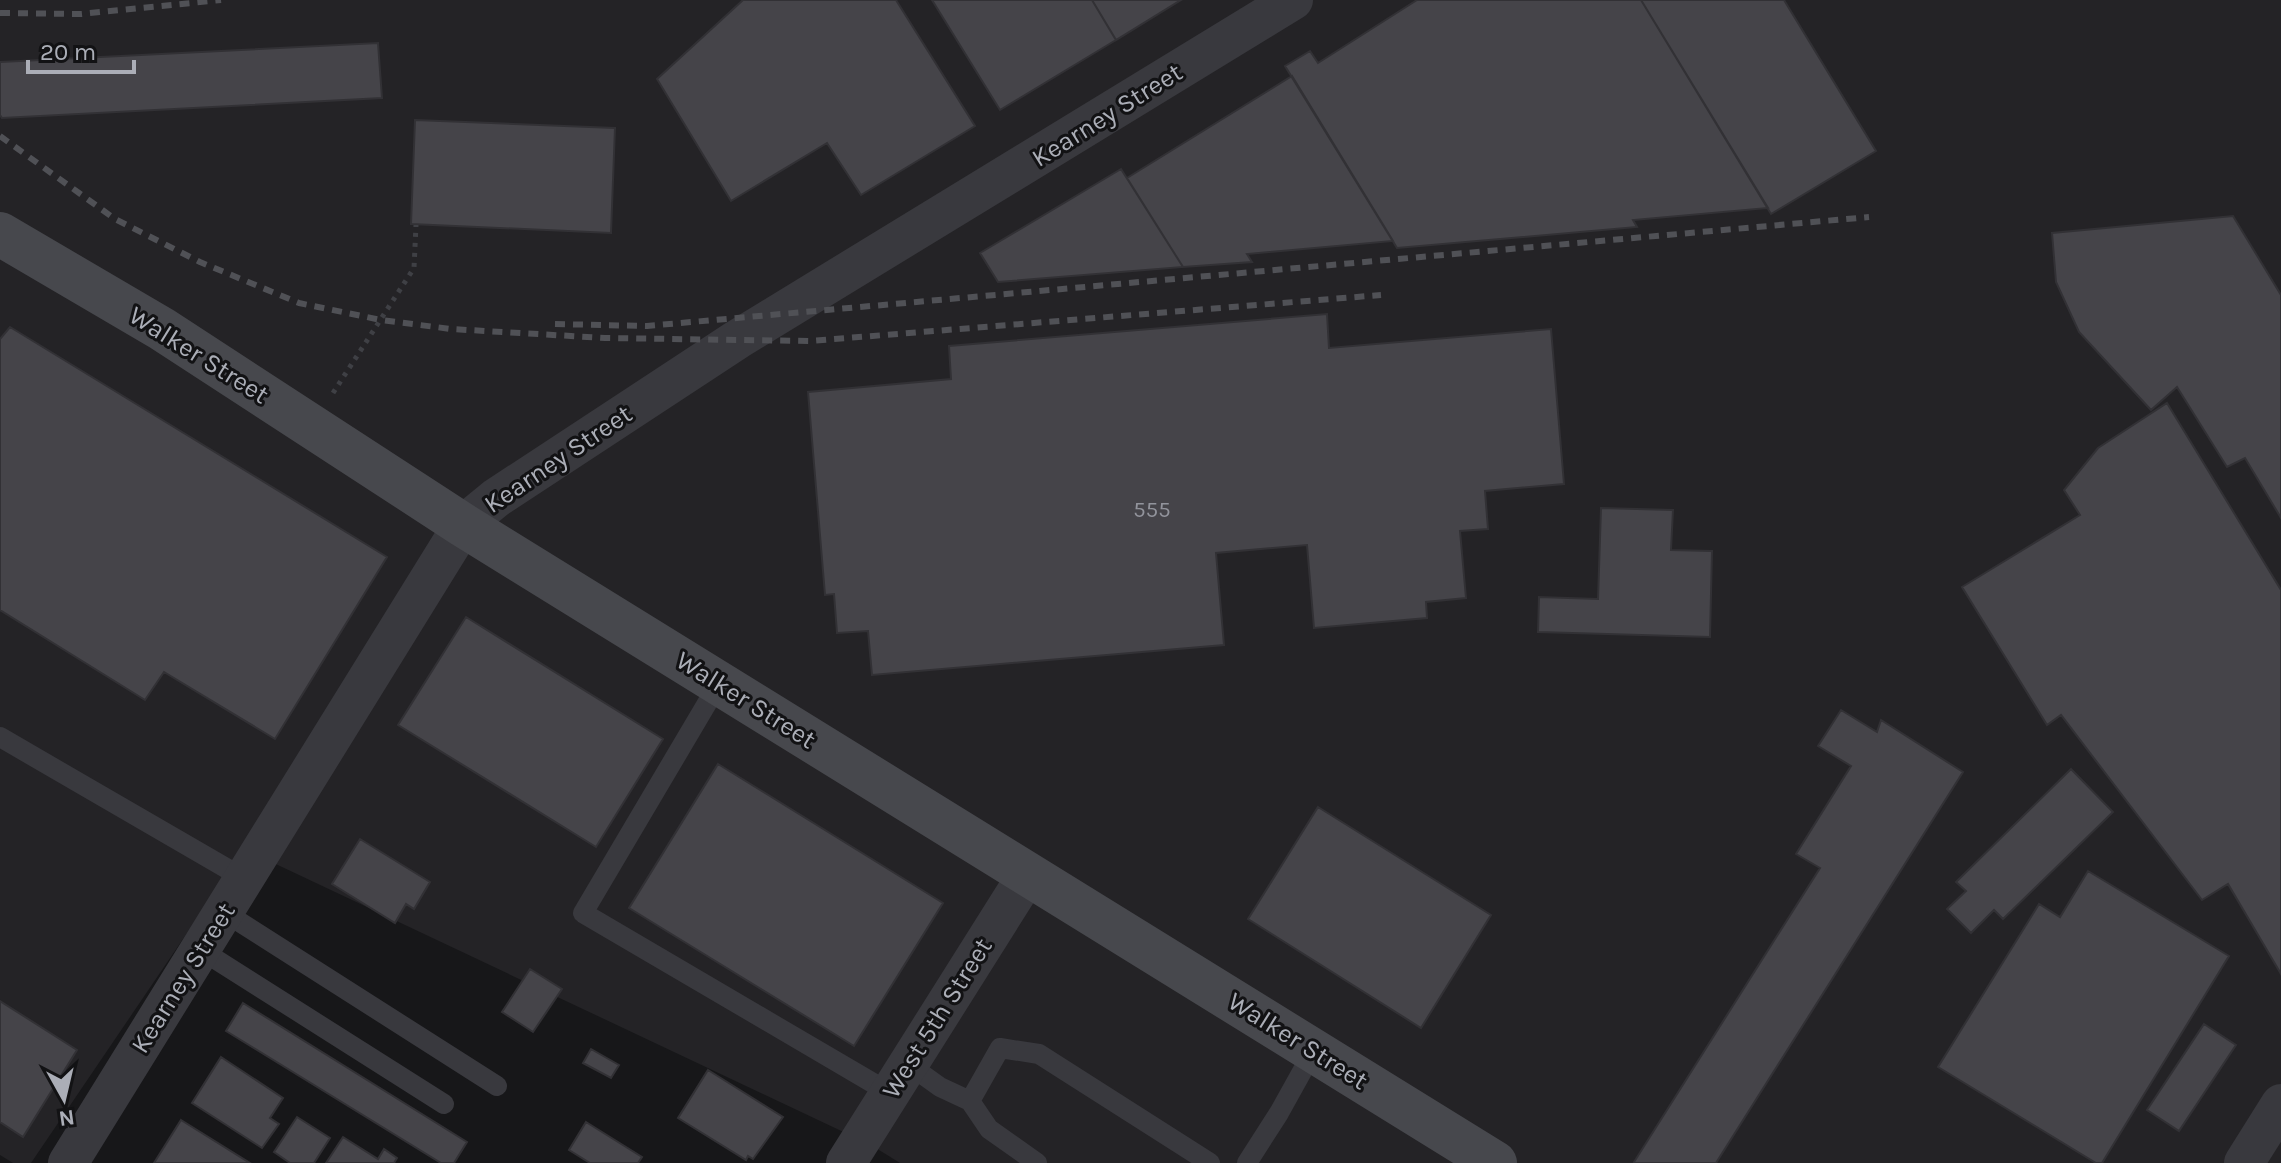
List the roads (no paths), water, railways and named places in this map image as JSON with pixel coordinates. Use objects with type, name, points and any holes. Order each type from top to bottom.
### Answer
[{"type":"main road","name":"Walker Street","points":[[4,245],[162,329],[463,525],[1495,1163]]},
{"type":"street","name":"Kearney Street","points":[[68,1163],[463,525],[496,498],[738,339],[1293,0]]},
{"type":"street","name":"West 5th Street","points":[[846,1163],[1028,874]]},
{"type":"street","points":[[2244,1163],[2281,1104]]},
{"type":"lane","points":[[719,683],[583,913],[899,1079],[940,1087],[970,1101],[989,1129],[1037,1163]]},
{"type":"lane","points":[[0,737],[245,879]]},
{"type":"lane","points":[[224,912],[497,1086]]},
{"type":"lane","points":[[201,950],[444,1104]]},
{"type":"lane","points":[[970,1101],[1000,1048],[1039,1054],[1210,1163]]},
{"type":"lane","points":[[1247,1163],[1314,1050]]},
{"type":"railway","points":[[0,13],[81,14],[221,0]]},
{"type":"railway","points":[[0,136],[115,219],[200,262],[299,303],[381,320],[451,329],[605,338],[810,341],[1381,295]]},
{"type":"railway","points":[[555,324],[647,326],[1869,217]]}]
